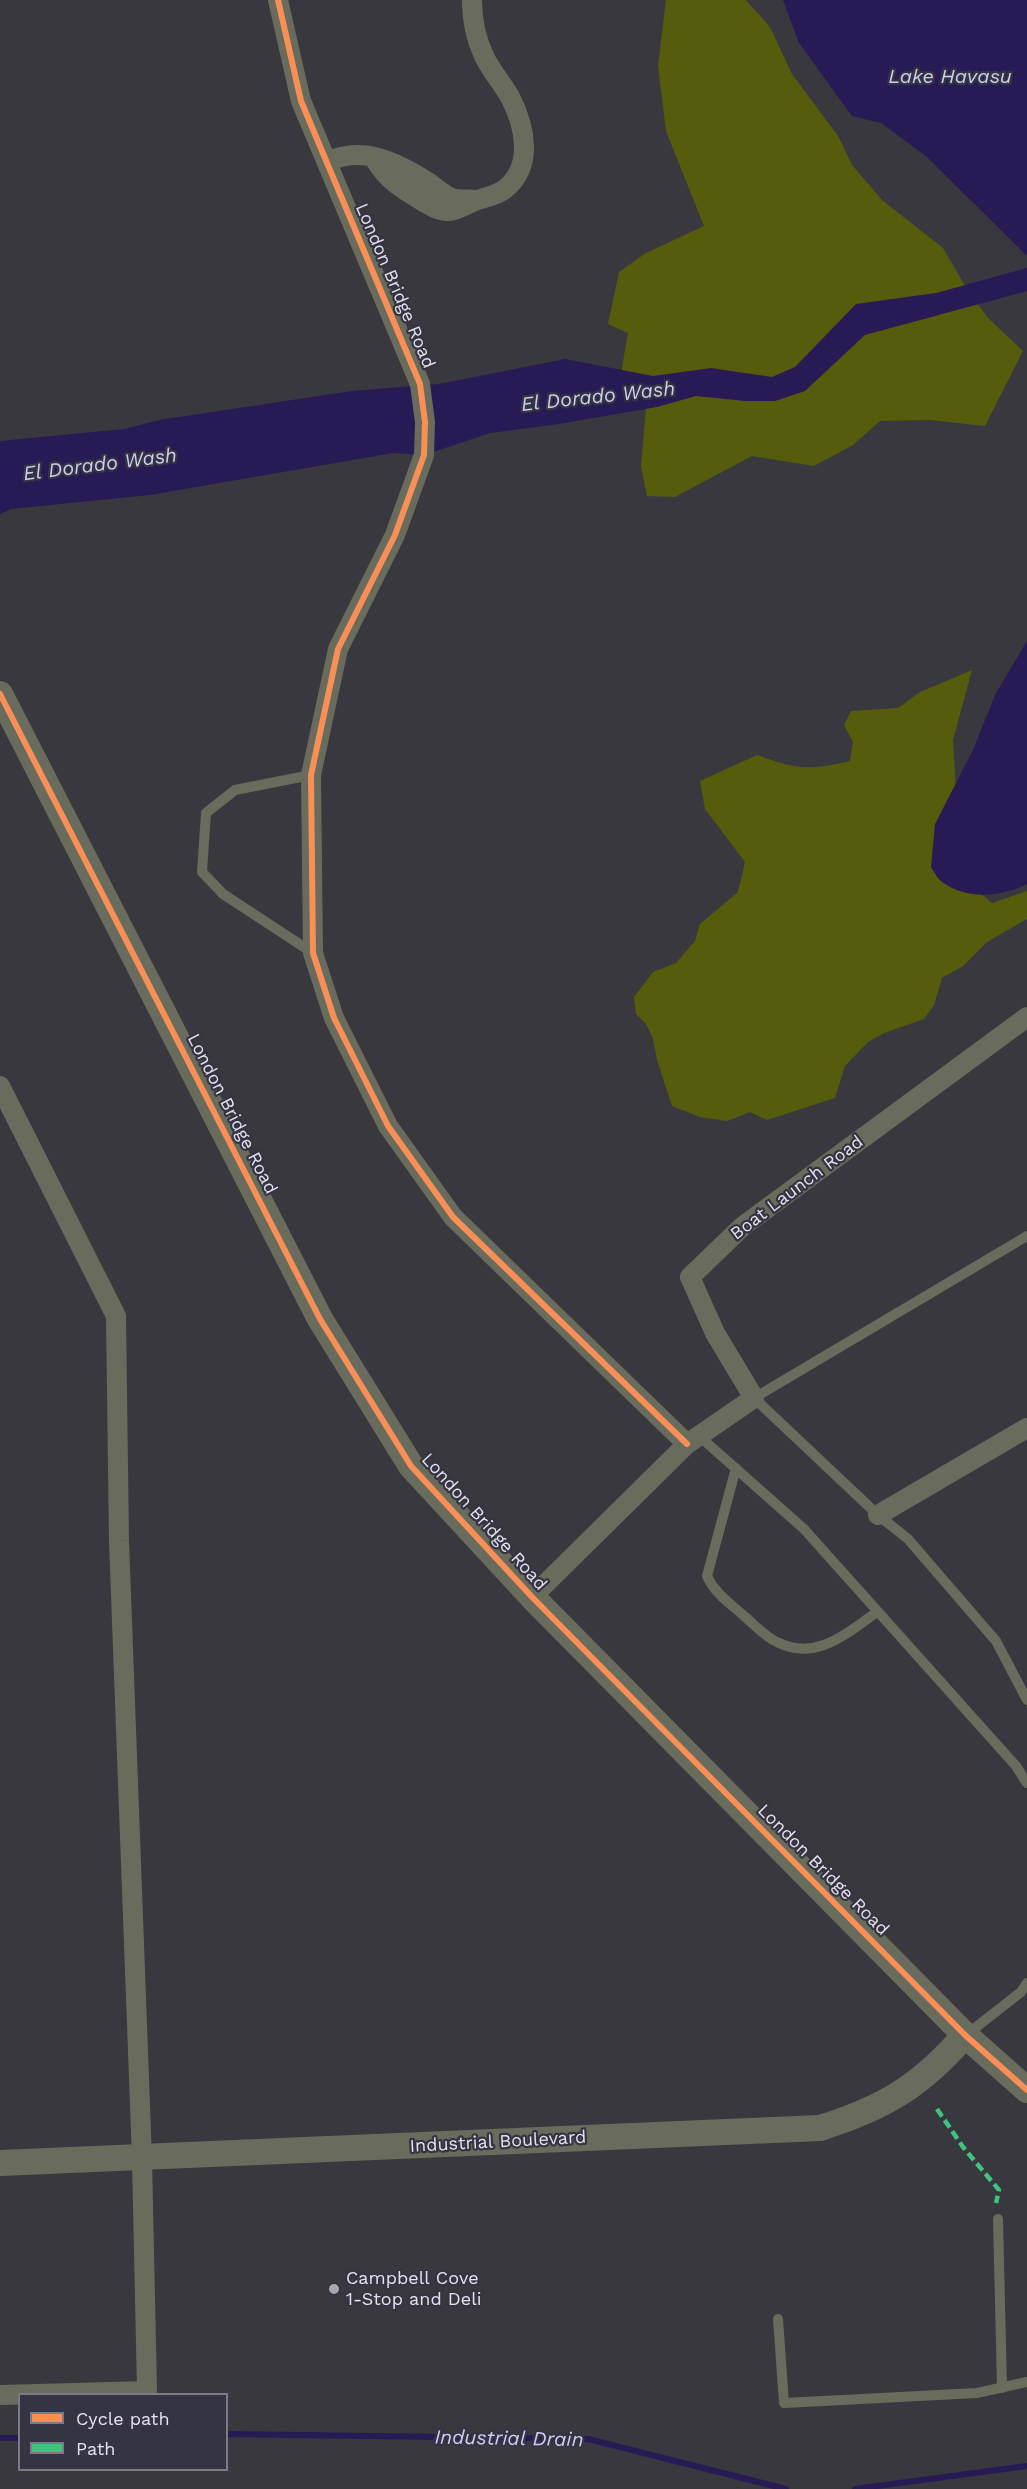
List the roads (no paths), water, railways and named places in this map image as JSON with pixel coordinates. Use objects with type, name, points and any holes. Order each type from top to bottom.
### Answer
[{"type":"street","name":"London Bridge Road","points":[[278,0],[301,101],[420,384],[425,422],[424,455],[395,535],[338,649],[311,775],[313,953],[334,1018],[388,1126],[453,1217],[693,1440]]},
{"type":"street","points":[[327,162],[342,154],[374,158],[384,174],[394,184],[439,211],[449,212],[504,190],[514,180],[524,162],[525,148],[516,110],[485,58],[477,37],[472,0]]},
{"type":"street","name":"London Bridge Road","points":[[2,703],[320,1319],[411,1466],[532,1597],[965,2035],[1027,2090]]},
{"type":"street","name":"Boat Launch Road","points":[[754,1398],[715,1333],[690,1277],[743,1226],[1027,1017]]},
{"type":"street","points":[[0,1086],[116,1316],[119,1541],[142,2159],[147,2391],[74,2393]]},
{"type":"street","points":[[532,1597],[693,1440],[754,1398]]},
{"type":"street","points":[[878,1515],[1027,1428]]},
{"type":"street","name":"Industrial Boulevard","points":[[0,2163],[142,2159],[820,2127],[848,2119],[895,2098],[941,2063],[965,2035]]},
{"type":"street","points":[[0,2395],[18,2395]]},
{"type":"lane","points":[[311,775],[234,790],[206,813],[202,872],[223,894],[313,953]]},
{"type":"lane","points":[[1027,1236],[754,1398],[878,1515],[908,1539],[996,1641],[1027,1700]]},
{"type":"lane","points":[[693,1440],[736,1468],[804,1529],[1016,1766],[1027,1783]]},
{"type":"lane","points":[[736,1468],[707,1576],[712,1589],[775,1642],[799,1650],[821,1646],[836,1640],[877,1612]]},
{"type":"lane","points":[[965,2035],[1021,1992],[1027,1983]]},
{"type":"lane","points":[[998,2218],[1002,2388]]},
{"type":"lane","points":[[778,2319],[784,2403],[977,2393],[1027,2382]]},
{"type":"water","name":"Lake Havasu","points":[[783,0],[1027,0],[1027,256],[927,157],[881,123],[852,116],[799,43]]},
{"type":"water","name":"El Dorado Wash","points":[[1027,268],[1027,291],[865,335],[805,391],[775,401],[745,401],[696,396],[657,407],[490,433],[424,455],[393,453],[150,495],[11,509],[0,514],[0,441],[125,429],[159,420],[352,391],[439,384],[565,359],[653,376],[711,368],[772,377],[795,367],[856,304],[936,293]]},
{"type":"water","points":[[1027,641],[1027,884],[995,894],[962,892],[942,882],[931,867],[935,824],[973,750],[995,695]]},
{"type":"waterway","name":"Industrial Drain","points":[[228,2434],[588,2439],[786,2489]]},
{"type":"waterway","name":"Industrial Drain","points":[[0,2438],[18,2438]]},
{"type":"waterway","name":"Industrial Drain","points":[[855,2489],[1027,2466]]},
{"type":"place","name":"Campbell Cove 1-Stop and Deli","points":[[334,2289]]}]
